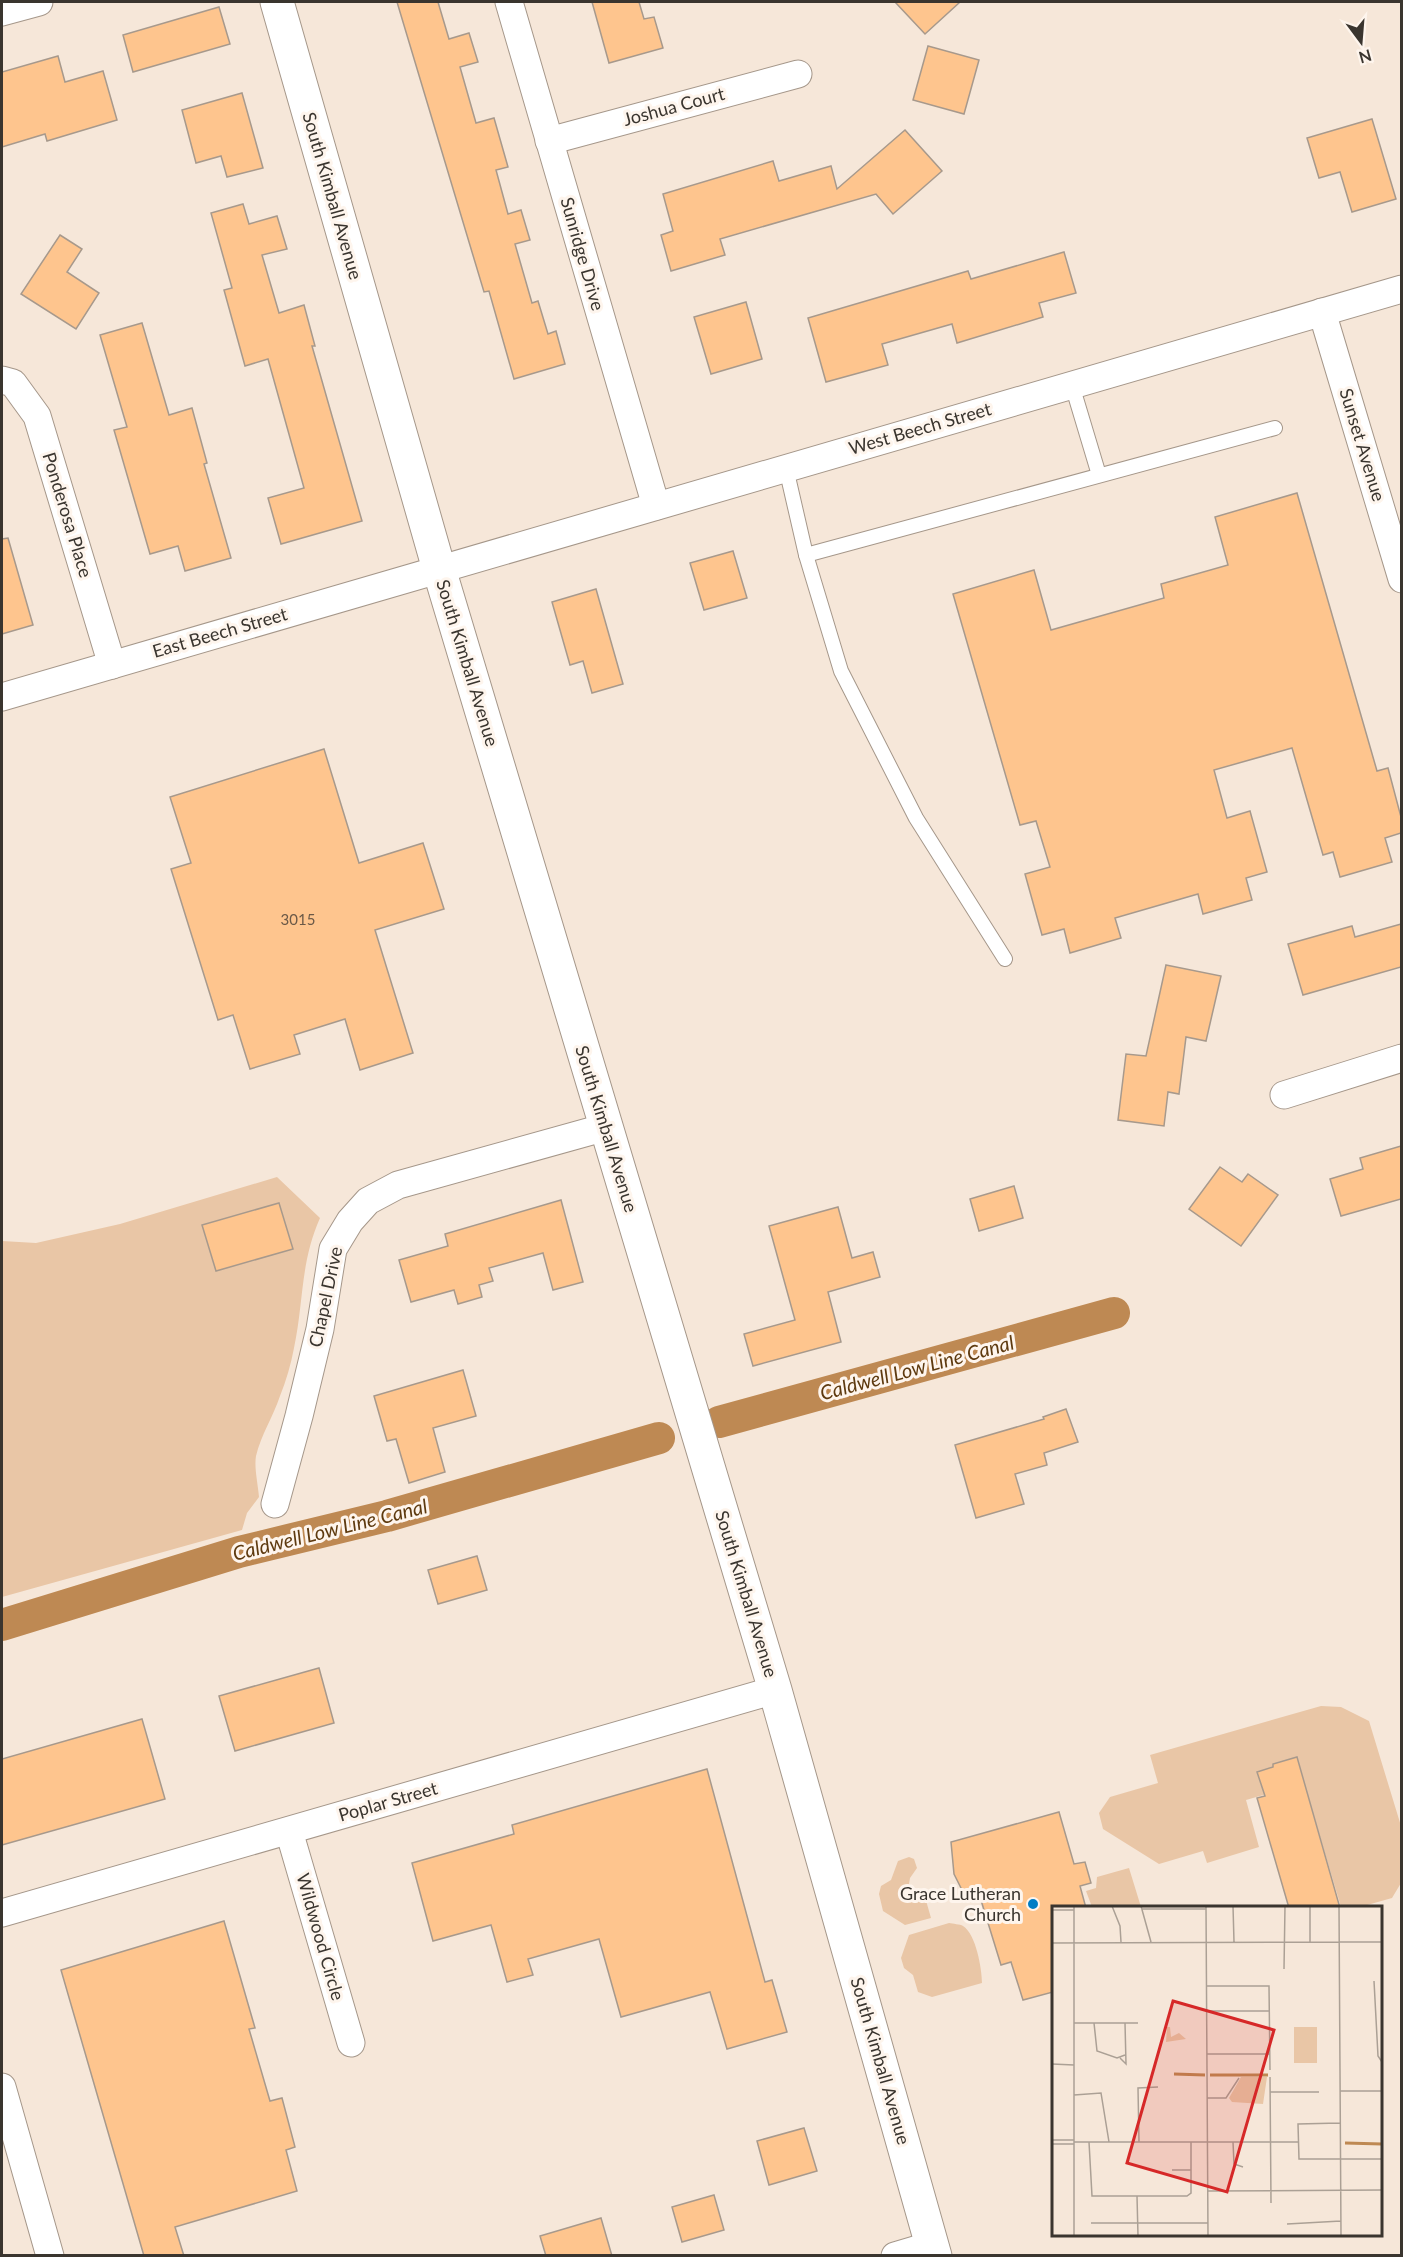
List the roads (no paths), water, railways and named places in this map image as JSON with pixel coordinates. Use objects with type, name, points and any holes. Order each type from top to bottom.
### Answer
[{"type":"street","points":[[2,12],[39,2]]},
{"type":"street","name":"South Kimball Avenue","points":[[277,2],[439,569],[775,1690],[934,2250]]},
{"type":"street","name":"Sunridge Drive","points":[[508,2],[656,506]]},
{"type":"street","name":"Joshua Court","points":[[549,141],[798,74]]},
{"type":"street","name":"West Beech Street","points":[[439,569],[1401,289]]},
{"type":"street","name":"Sunset Avenue","points":[[1322,312],[1401,579]]},
{"type":"street","name":"Ponderosa Place","points":[[2,380],[13,383],[37,416],[112,665]]},
{"type":"street","name":"East Beech Street","points":[[2,697],[439,569]]},
{"type":"street","points":[[1284,1095],[1401,1058]]},
{"type":"street","name":"Chapel Drive","points":[[275,1504],[320,1329],[333,1250],[350,1221],[368,1201],[398,1185],[606,1127]]},
{"type":"street","name":"Poplar Street","points":[[2,1913],[775,1690]]},
{"type":"street","name":"Wildwood Circle","points":[[289,1831],[351,2043]]},
{"type":"street","points":[[2,2087],[50,2256]]},
{"type":"street","points":[[895,2256],[934,2250]]},
{"type":"lane","points":[[1072,385],[1099,475]]},
{"type":"lane","points":[[806,555],[1275,428]]},
{"type":"lane","points":[[786,468],[806,555],[841,671],[916,818],[1005,959]]},
{"type":"waterway","name":"Caldwell Low Line Canal","points":[[719,1422],[1114,1313]]},
{"type":"waterway","name":"Caldwell Low Line Canal","points":[[2,1625],[239,1552],[387,1516],[659,1438]]},
{"type":"place","name":"Grace Lutheran Church","points":[[1033,1904]]}]
